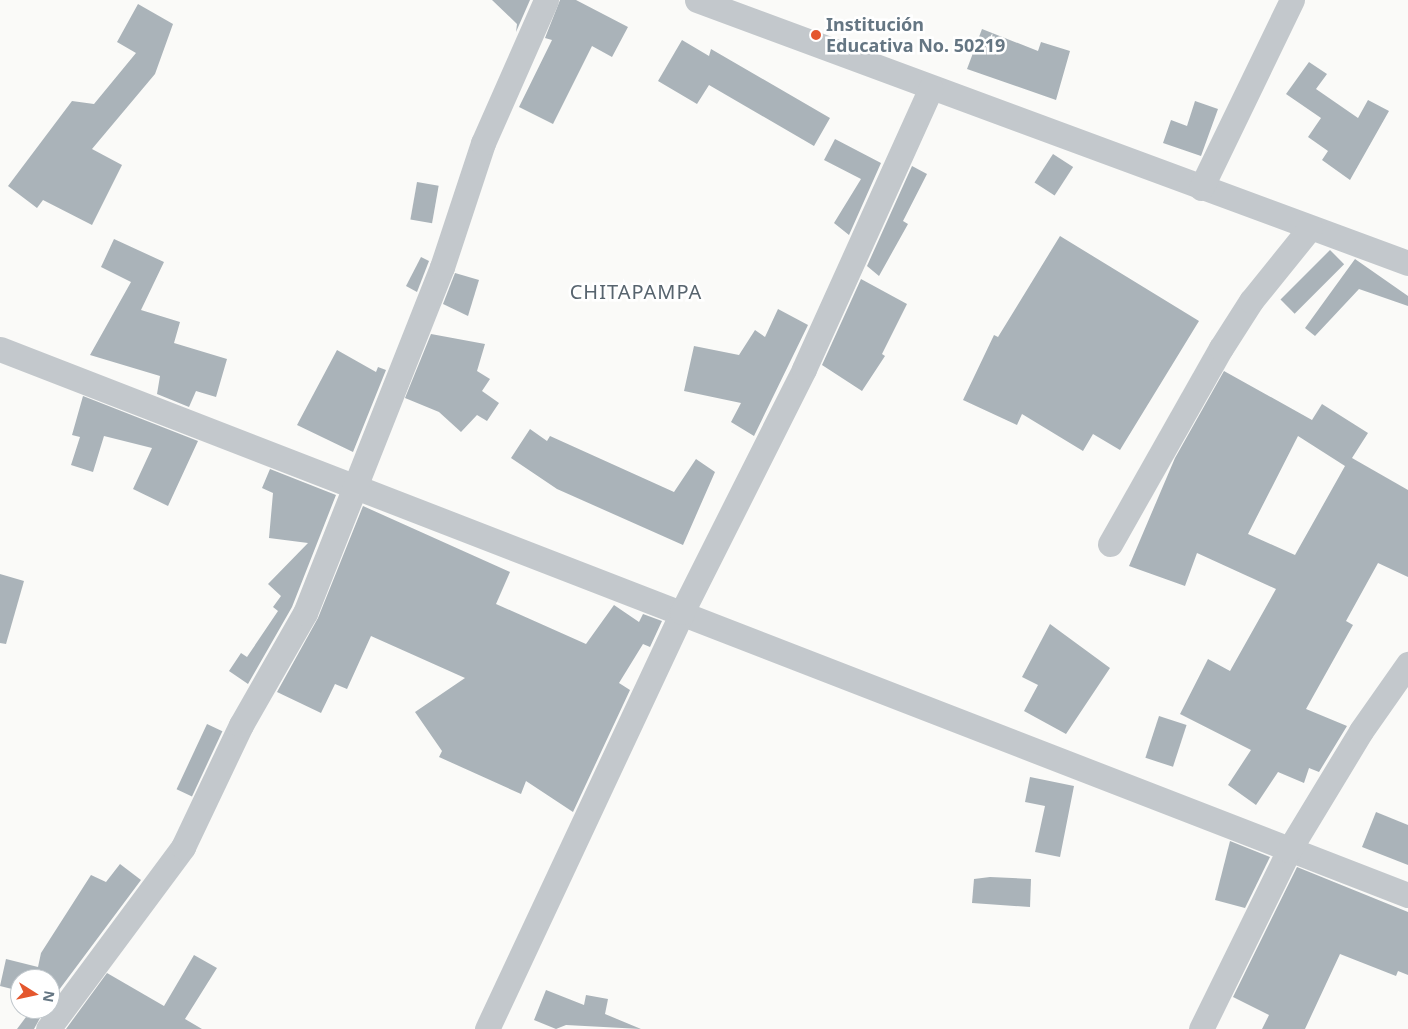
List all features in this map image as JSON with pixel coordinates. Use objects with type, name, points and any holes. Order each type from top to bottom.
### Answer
[{"type":"street","points":[[48,1029],[183,847],[241,725],[305,613],[356,489],[442,267],[483,142],[546,0]]},
{"type":"street","points":[[698,0],[931,88],[1408,263]]},
{"type":"street","points":[[1201,188],[1292,0]]},
{"type":"street","points":[[487,1029],[682,612],[804,369],[931,88]]},
{"type":"street","points":[[1110,544],[1226,340],[1251,301],[1310,228]]},
{"type":"street","points":[[0,349],[356,489],[682,612],[1408,895]]},
{"type":"street","points":[[1201,1029],[1289,850],[1361,731],[1408,664]]},
{"type":"building","points":[[492,0],[530,0],[516,32],[517,24]]},
{"type":"building","points":[[560,0],[576,0],[628,27],[612,57],[592,46],[553,124],[519,107],[552,40],[545,38]]},
{"type":"building","points":[[138,4],[173,24],[155,74],[92,149],[122,165],[92,225],[43,200],[37,208],[8,186],[72,101],[94,104],[136,53],[117,42]]},
{"type":"building","points":[[982,29],[1038,51],[1041,42],[1070,51],[1056,100],[967,69]]},
{"type":"building","points":[[682,40],[709,56],[711,49],[830,118],[814,146],[709,85],[697,104],[658,81]]},
{"type":"building","points":[[1309,62],[1327,74],[1316,89],[1358,118],[1368,100],[1389,111],[1350,180],[1322,160],[1328,151],[1308,137],[1321,118],[1286,94]]},
{"type":"building","points":[[1195,101],[1218,109],[1201,156],[1163,143],[1171,120],[1187,126]]},
{"type":"building","points":[[835,139],[881,163],[849,235],[834,223],[861,179],[824,160]]},
{"type":"building","points":[[1053,154],[1073,167],[1055,196],[1034,183]]},
{"type":"building","points":[[912,166],[927,174],[903,221],[908,224],[879,276],[867,266]]},
{"type":"building","points":[[417,182],[439,186],[432,223],[410,219]]},
{"type":"building","points":[[1060,236],[1199,321],[1120,450],[1093,434],[1083,451],[1022,414],[1017,425],[963,400],[994,335],[998,337]]},
{"type":"building","points":[[114,239],[164,262],[141,310],[180,322],[174,343],[227,359],[216,397],[196,391],[189,407],[157,394],[160,376],[90,355],[131,282],[101,267]]},
{"type":"building","points":[[1330,250],[1344,264],[1295,314],[1281,299]]},
{"type":"building","points":[[421,257],[429,261],[417,292],[406,286]]},
{"type":"building","points":[[1355,259],[1408,296],[1408,306],[1359,289],[1315,336],[1305,328]]},
{"type":"building","points":[[455,273],[479,280],[468,316],[443,304]]},
{"type":"building","points":[[861,279],[907,304],[882,354],[885,356],[862,391],[822,365]]},
{"type":"building","points":[[778,309],[808,325],[754,436],[731,422],[741,403],[684,391],[694,346],[739,355],[755,330],[765,337]]},
{"type":"building","points":[[431,334],[485,344],[477,371],[490,379],[482,391],[499,403],[487,421],[477,415],[461,432],[439,412],[405,398]]},
{"type":"building","points":[[337,350],[376,372],[378,367],[386,370],[353,452],[297,425]]},
{"type":"building","points":[[1224,371],[1312,420],[1322,404],[1368,433],[1352,458],[1408,490],[1408,577],[1378,563],[1346,621],[1353,625],[1306,709],[1347,726],[1319,772],[1309,768],[1304,783],[1278,772],[1256,805],[1228,785],[1251,750],[1180,714],[1208,659],[1230,671],[1276,589],[1197,553],[1185,586],[1129,566],[1175,458]],"holes":[[[1298,436],[1345,466],[1295,555],[1248,534]]]},
{"type":"building","points":[[83,396],[198,441],[168,506],[133,489],[152,448],[104,436],[93,472],[71,465],[80,437],[72,435]]},
{"type":"building","points":[[530,429],[547,441],[550,436],[674,492],[696,459],[715,472],[683,545],[557,489],[511,458]]},
{"type":"building","points":[[270,469],[336,495],[292,607],[248,684],[229,671],[241,653],[247,657],[278,611],[273,607],[281,596],[268,584],[308,543],[269,538],[273,493],[262,488]]},
{"type":"building","points":[[363,506],[510,572],[496,604],[586,644],[614,605],[639,622],[643,614],[662,621],[650,647],[643,644],[619,683],[630,690],[573,812],[526,781],[521,794],[439,757],[442,751],[415,712],[465,678],[371,636],[347,689],[335,684],[321,713],[277,692],[318,618]]},
{"type":"building","points":[[0,574],[24,581],[6,644],[0,643]]},
{"type":"building","points":[[1050,624],[1110,668],[1066,734],[1024,711],[1038,685],[1022,677]]},
{"type":"building","points":[[1159,716],[1187,725],[1173,767],[1145,758]]},
{"type":"building","points":[[207,724],[222,731],[192,796],[177,789]]},
{"type":"building","points":[[1030,777],[1074,786],[1060,857],[1035,852],[1045,806],[1025,802]]},
{"type":"building","points":[[1376,812],[1408,825],[1408,865],[1362,847]]},
{"type":"building","points":[[1230,841],[1270,857],[1245,908],[1215,900]]},
{"type":"building","points":[[120,864],[141,880],[60,989],[60,969],[10,969],[10,988],[0,986],[6,959],[38,967],[41,953],[91,875],[106,882]]},
{"type":"building","points":[[1297,867],[1408,912],[1408,975],[1398,971],[1396,976],[1340,954],[1305,1029],[1262,1029],[1269,1015],[1233,997]]},
{"type":"building","points":[[990,877],[1031,879],[1030,907],[972,903],[974,879]]},
{"type":"building","points":[[194,955],[217,968],[185,1019],[202,1029],[66,1029],[107,973],[164,1006]]},
{"type":"building","points":[[546,990],[584,1005],[586,995],[608,999],[605,1014],[641,1029],[566,1025],[556,1029],[534,1020]]},
{"type":"building","points":[[24,1019],[40,1019],[34,1029],[17,1029]]},
{"type":"place","name":"Institución Educativa No. 50219","points":[[816,35]]},
{"type":"district","name":"CHITAPAMPA","points":[[636,291]]}]
